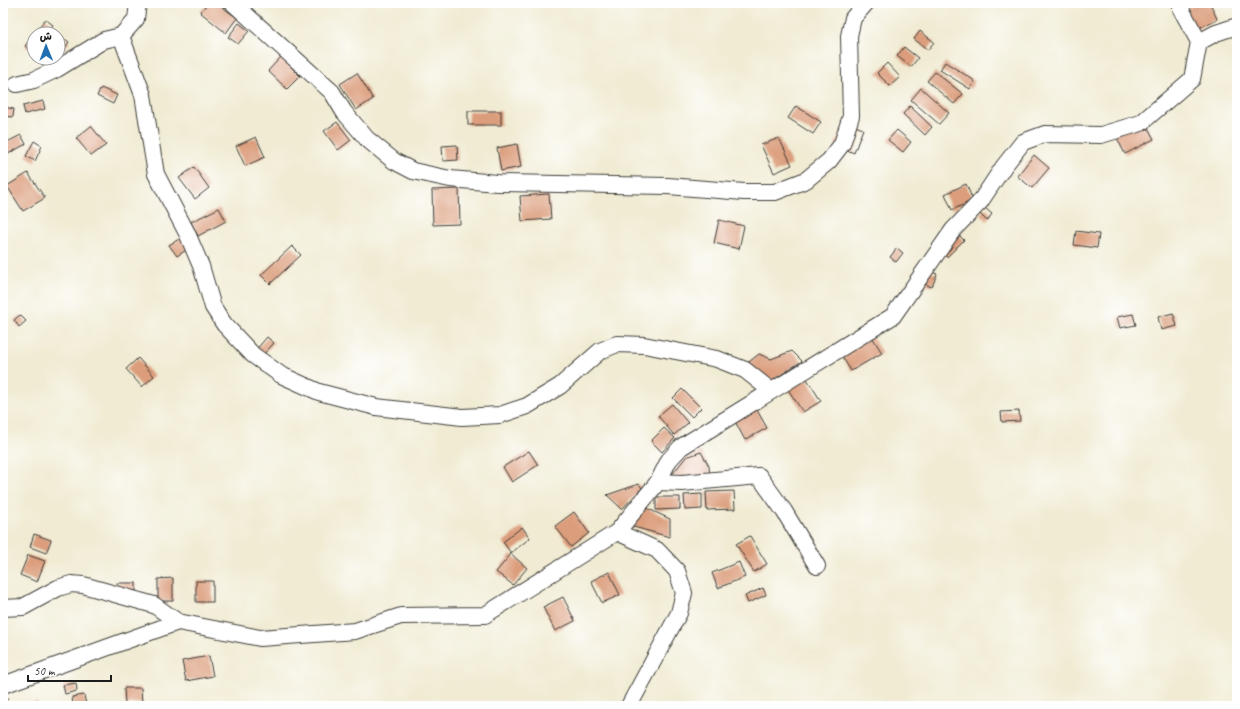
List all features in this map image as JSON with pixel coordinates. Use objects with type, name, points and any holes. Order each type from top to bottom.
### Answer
[{"type":"street","points":[[17,84],[34,80],[57,69],[104,40],[122,36],[136,20],[138,3]]},
{"type":"street","points":[[233,3],[332,92],[344,112],[367,138],[394,161],[413,171],[450,179],[497,183],[668,186],[744,192],[774,192],[806,180],[829,161],[842,144],[851,116],[849,36],[853,18],[866,3]]},
{"type":"street","points":[[3,608],[22,607],[58,588],[71,584],[83,585],[154,605],[178,622],[260,638],[355,631],[401,616],[485,615],[617,532],[658,482],[669,460],[681,447],[770,390],[893,316],[953,230],[980,202],[1004,166],[1023,142],[1046,134],[1101,135],[1142,123],[1192,79],[1199,42],[1181,9],[1182,3]]},
{"type":"street","points":[[1199,42],[1216,33],[1237,26]]},
{"type":"street","points":[[122,36],[144,95],[156,174],[187,233],[201,266],[214,307],[224,324],[253,355],[281,375],[319,392],[376,407],[462,417],[500,415],[528,406],[560,386],[600,351],[617,344],[644,345],[717,359],[745,370],[770,390]]},
{"type":"street","points":[[658,482],[682,483],[758,476],[784,512],[816,566]]},
{"type":"street","points":[[617,532],[657,550],[677,571],[684,593],[679,614],[629,706]]},
{"type":"street","points":[[3,685],[178,622]]},
{"type":"building","points":[[208,3],[217,3],[237,18],[226,33],[200,12]]},
{"type":"building","points":[[1198,3],[1210,3],[1217,19],[1195,30],[1185,9]]},
{"type":"building","points":[[45,19],[53,25],[52,26],[40,26]]},
{"type":"building","points":[[239,23],[249,31],[238,44],[228,37]]},
{"type":"building","points":[[920,31],[934,42],[928,50],[914,39]]},
{"type":"building","points":[[66,40],[69,42],[66,46]]},
{"type":"building","points":[[904,47],[918,58],[911,67],[897,56]]},
{"type":"building","points":[[281,57],[300,76],[287,89],[268,71]]},
{"type":"building","points":[[945,62],[975,81],[970,89],[940,70]]},
{"type":"building","points":[[887,63],[900,77],[890,86],[877,73]]},
{"type":"building","points":[[935,72],[963,94],[954,104],[927,81]]},
{"type":"building","points":[[357,73],[373,99],[356,110],[340,84]]},
{"type":"building","points":[[101,88],[117,95],[113,104],[97,96]]},
{"type":"building","points":[[921,88],[949,113],[939,124],[911,100]]},
{"type":"building","points":[[43,101],[45,109],[25,114],[23,106]]},
{"type":"building","points":[[796,106],[821,122],[813,134],[788,118]]},
{"type":"building","points":[[910,106],[932,127],[925,135],[903,114]]},
{"type":"building","points":[[3,107],[14,109],[13,117],[3,116]]},
{"type":"building","points":[[468,111],[501,111],[501,125],[468,125]]},
{"type":"building","points":[[1142,117],[1154,139],[1125,154],[1114,132]]},
{"type":"building","points":[[337,122],[351,140],[338,150],[324,131]]},
{"type":"building","points":[[845,122],[863,129],[854,153],[835,145]]},
{"type":"building","points":[[91,126],[106,145],[91,156],[76,138]]},
{"type":"building","points":[[897,130],[911,142],[903,152],[888,140]]},
{"type":"building","points":[[21,135],[26,144],[8,154],[3,144]]},
{"type":"building","points":[[256,137],[265,157],[245,166],[236,146]]},
{"type":"building","points":[[779,138],[792,165],[774,173],[761,145]]},
{"type":"building","points":[[34,141],[42,146],[35,161],[26,156]]},
{"type":"building","points":[[517,144],[521,167],[501,171],[497,148]]},
{"type":"building","points":[[457,145],[458,160],[443,161],[442,146]]},
{"type":"building","points":[[1034,155],[1049,168],[1032,188],[1017,176]]},
{"type":"building","points":[[194,167],[209,188],[195,199],[179,178]]},
{"type":"building","points":[[28,173],[45,198],[23,211],[7,186]]},
{"type":"building","points":[[966,184],[973,200],[952,210],[945,194]]},
{"type":"building","points":[[459,189],[460,224],[433,225],[432,190]]},
{"type":"building","points":[[549,194],[551,219],[522,221],[520,196]]},
{"type":"building","points":[[219,208],[226,221],[198,236],[191,222]]},
{"type":"building","points":[[985,208],[992,214],[987,221],[980,214]]},
{"type":"building","points":[[719,220],[744,226],[739,249],[714,243]]},
{"type":"building","points":[[953,230],[964,240],[947,257],[936,247]]},
{"type":"building","points":[[1076,231],[1099,234],[1097,248],[1074,245]]},
{"type":"building","points":[[184,236],[191,247],[177,256],[169,245]]},
{"type":"building","points":[[292,246],[301,255],[270,284],[261,275]]},
{"type":"building","points":[[897,248],[903,253],[896,262],[890,257]]},
{"type":"building","points":[[924,269],[937,274],[932,287],[919,282]]},
{"type":"building","points":[[1173,313],[1177,326],[1161,330],[1158,317]]},
{"type":"building","points":[[1133,314],[1136,325],[1120,328],[1117,317]]},
{"type":"building","points":[[20,315],[26,321],[19,327],[14,320]]},
{"type":"building","points":[[871,335],[882,353],[851,371],[840,353]]},
{"type":"building","points":[[267,337],[274,343],[261,357],[255,351]]},
{"type":"building","points":[[792,351],[802,361],[770,382],[745,365],[759,354],[771,359]]},
{"type":"building","points":[[138,358],[154,376],[142,387],[126,369]]},
{"type":"building","points":[[805,376],[821,401],[803,412],[787,388]]},
{"type":"building","points":[[682,389],[701,408],[692,417],[673,398]]},
{"type":"building","points":[[753,403],[767,428],[745,440],[731,414]]},
{"type":"building","points":[[672,404],[688,423],[674,435],[658,416]]},
{"type":"building","points":[[1019,411],[1020,421],[1002,422],[1001,412]]},
{"type":"building","points":[[664,428],[675,438],[662,452],[651,441]]},
{"type":"building","points":[[529,451],[538,465],[512,482],[503,467]]},
{"type":"building","points":[[701,452],[709,466],[710,480],[666,482],[686,457]]},
{"type":"building","points":[[639,484],[642,488],[622,509],[607,495]]},
{"type":"building","points":[[734,491],[735,509],[707,510],[706,492]]},
{"type":"building","points":[[702,494],[702,509],[685,510],[684,495]]},
{"type":"building","points":[[656,497],[680,497],[680,509],[656,510]]},
{"type":"building","points":[[640,505],[670,519],[670,537],[630,526]]},
{"type":"building","points":[[574,512],[589,533],[571,547],[555,526]]},
{"type":"building","points":[[522,527],[530,538],[511,553],[503,542]]},
{"type":"building","points":[[34,534],[51,540],[46,553],[30,547]]},
{"type":"building","points":[[750,536],[767,564],[754,572],[736,544]]},
{"type":"building","points":[[511,554],[527,568],[513,585],[496,572]]},
{"type":"building","points":[[28,555],[45,561],[37,582],[20,575]]},
{"type":"building","points":[[739,562],[745,577],[718,588],[712,573]]},
{"type":"building","points":[[609,572],[620,595],[602,603],[591,581]]},
{"type":"building","points":[[173,578],[173,601],[158,601],[158,579]]},
{"type":"building","points":[[196,581],[213,581],[213,602],[196,602]]},
{"type":"building","points":[[117,583],[136,583],[136,591],[117,591]]},
{"type":"building","points":[[763,588],[766,595],[748,603],[745,596]]},
{"type":"building","points":[[563,597],[575,621],[555,631],[543,607]]},
{"type":"building","points":[[209,656],[213,676],[186,681],[182,661]]},
{"type":"building","points":[[76,683],[77,691],[65,694],[63,685]]},
{"type":"building","points":[[124,688],[141,688],[142,703],[125,704]]},
{"type":"building","points":[[3,692],[8,699],[3,703]]},
{"type":"building","points":[[84,695],[86,705],[73,706],[72,697]]},
{"type":"building","points":[[37,702],[38,706],[24,706]]}]
